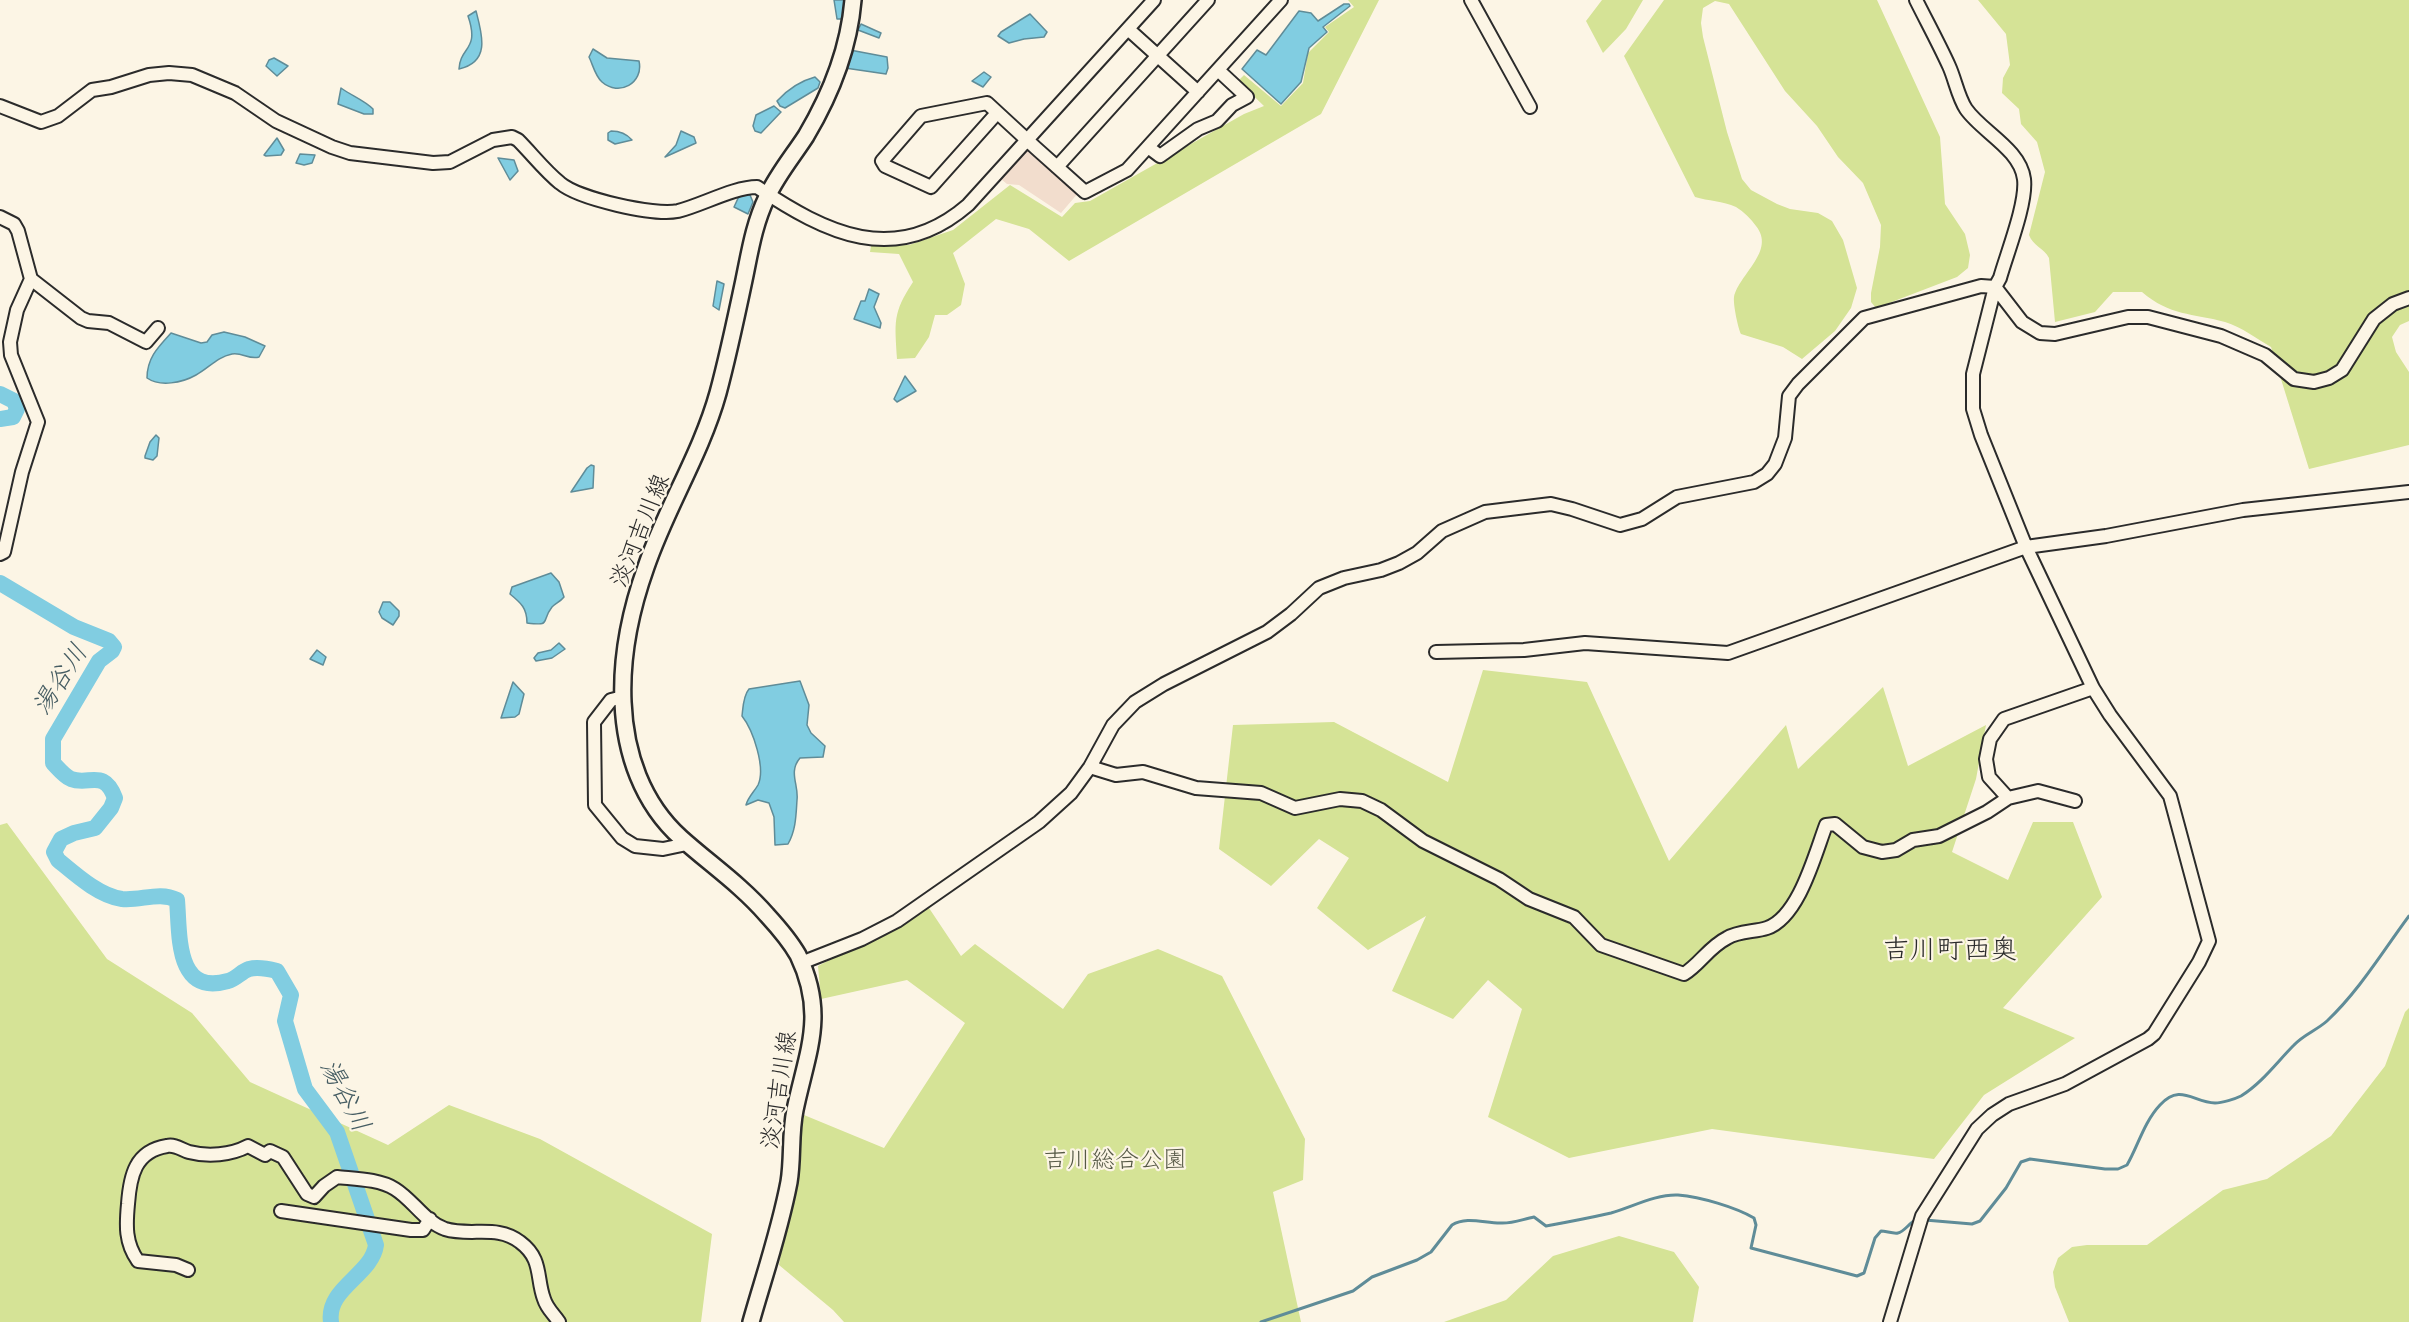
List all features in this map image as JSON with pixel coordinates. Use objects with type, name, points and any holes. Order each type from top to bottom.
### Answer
[{"type":"main road","name":"淡河吉川線","points":[[751,1322],[782,1215],[790,1170],[795,1110],[812,1043],[811,1001],[801,963],[789,942],[757,903],[721,869],[685,842],[664,821],[648,799],[637,777],[629,750],[623,697],[626,647],[646,566],[709,422],[721,381],[752,237],[768,194],[806,135],[830,88],[848,35],[853,0]]},
{"type":"street","points":[[0,106],[41,122],[58,116],[92,90],[111,87],[149,75],[170,73],[192,75],[235,93],[276,122],[350,153],[433,163],[450,162],[493,140],[512,137],[518,140],[560,183],[578,193],[658,213],[676,211],[749,187],[757,187],[828,228],[854,237],[895,238],[932,229],[954,217],[968,205],[1154,0]]},
{"type":"street","points":[[1056,167],[1208,0]]},
{"type":"street","points":[[997,113],[931,187],[885,166],[882,161],[921,116],[987,103],[1085,192],[1127,170],[1281,0]]},
{"type":"street","points":[[1471,0],[1530,107]]},
{"type":"street","points":[[1890,1322],[1922,1216],[1977,1129],[2009,1104],[2065,1084],[2148,1039],[2154,1034],[2209,941],[2170,796],[2110,715],[2093,688],[2026,547],[1981,435],[1973,409],[1973,374],[1995,287],[2000,278],[2022,201],[2024,178],[2016,161],[1964,106],[1950,68],[1916,0]]},
{"type":"street","points":[[1128,29],[1197,92]]},
{"type":"street","points":[[1148,147],[1160,156],[1198,129],[1217,122],[1232,105],[1247,97],[1218,70]]},
{"type":"street","points":[[0,217],[14,224],[18,231],[31,279],[81,318],[109,323],[146,342],[158,328]]},
{"type":"street","points":[[0,554],[4,552],[22,472],[38,422],[11,355],[10,342],[17,309],[31,279]]},
{"type":"street","points":[[801,963],[862,939],[897,921],[1048,815],[1071,793],[1090,767],[1113,725],[1125,710],[1142,697],[1267,632],[1319,588],[1344,578],[1382,570],[1399,563],[1417,552],[1442,531],[1485,512],[1551,504],[1572,508],[1620,525],[1642,519],[1677,497],[1754,482],[1767,474],[1775,464],[1785,438],[1790,396],[1798,384],[1864,318],[1981,286],[1995,287],[2022,322],[2040,333],[2055,334],[2128,317],[2148,317],[2221,336],[2265,355],[2294,379],[2314,382],[2329,378],[2342,370],[2374,319],[2393,304],[2409,298]]},
{"type":"street","points":[[1436,651],[1524,650],[1585,643],[1728,653],[2026,547],[2106,536],[2243,510],[2409,492]]},
{"type":"street","points":[[2008,798],[1989,777],[1986,759],[1990,739],[2004,719],[2093,688]]},
{"type":"street","points":[[623,697],[611,700],[594,722],[595,805],[622,838],[635,846],[663,849],[682,845],[685,842]]},
{"type":"street","points":[[1090,767],[1116,775],[1143,772],[1196,788],[1261,794],[1295,807],[1340,799],[1362,801],[1381,810],[1424,841],[1499,879],[1529,899],[1574,917],[1601,945],[1684,974],[1693,968],[1705,953],[1728,937],[1770,927],[1789,910],[1800,894],[1826,825],[1835,824],[1863,847],[1882,852],[1896,850],[1913,840],[1939,836],[1987,812],[2008,798],[2038,791],[2075,801]]},
{"type":"street","points":[[188,1270],[176,1265],[138,1261],[129,1247],[127,1234],[129,1194],[136,1164],[147,1153],[168,1145],[203,1154],[225,1153],[248,1146],[265,1155],[270,1151],[283,1157],[307,1194],[314,1197],[337,1177],[376,1182],[397,1190],[442,1228],[462,1233],[489,1230],[506,1234],[521,1242],[539,1267],[543,1297],[548,1309],[559,1322]]},
{"type":"street","points":[[281,1211],[411,1230],[423,1230],[430,1219]]},
{"type":"shaded area","points":[[1026,151],[1032,151],[1079,192],[1061,213],[1019,185],[1007,184],[1001,179]]},
{"type":"green space","points":[[1348,0],[1379,0],[1321,114],[1069,261],[1029,229],[996,219],[953,253],[965,284],[961,305],[947,315],[935,315],[929,337],[915,358],[897,359],[896,319],[901,302],[913,282],[899,254],[870,252],[871,246],[909,245],[953,230],[1010,185],[1062,217],[1075,203],[1090,201],[1244,114],[1264,106],[1238,81],[1244,75],[1281,106],[1303,83],[1308,53],[1329,32],[1325,27],[1354,7]]},
{"type":"green space","points":[[1602,0],[1643,0],[1626,29],[1603,53],[1586,21]]},
{"type":"green space","points":[[1664,0],[1877,0],[1940,137],[1945,204],[1965,234],[1970,255],[1968,268],[1957,277],[1876,308],[1871,302],[1871,293],[1880,247],[1881,225],[1863,183],[1838,157],[1817,126],[1785,91],[1729,4],[1715,1],[1703,8],[1701,23],[1703,37],[1727,132],[1742,179],[1751,190],[1777,204],[1790,209],[1818,213],[1832,221],[1843,240],[1857,288],[1851,308],[1835,331],[1802,359],[1783,347],[1741,334],[1734,297],[1737,288],[1759,253],[1762,244],[1761,235],[1745,213],[1736,207],[1695,197],[1624,56]]},
{"type":"green space","points":[[1978,0],[2409,0],[2409,321],[2400,325],[2392,337],[2396,352],[2409,372],[2409,445],[2309,469],[2271,347],[2231,324],[2172,310],[2142,292],[2113,292],[2095,312],[2055,322],[2049,258],[2029,235],[2045,172],[2037,142],[2021,124],[2019,109],[2002,93],[2003,78],[2010,65],[2006,34]]},
{"type":"green space","points":[[1483,670],[1587,682],[1669,861],[1786,725],[1798,769],[1883,687],[1908,766],[1986,725],[1976,779],[1952,852],[2008,880],[2033,822],[2073,822],[2102,897],[2003,1008],[2075,1038],[1984,1095],[1934,1159],[1712,1129],[1569,1158],[1488,1117],[1522,1009],[1488,980],[1453,1019],[1392,991],[1426,916],[1368,950],[1317,908],[1349,858],[1319,839],[1271,886],[1219,849],[1233,725],[1334,722],[1448,782]]},
{"type":"green space","points":[[7,823],[107,959],[192,1013],[250,1082],[388,1145],[449,1105],[540,1139],[712,1234],[701,1322],[0,1322],[0,825]]},
{"type":"green space","name":"吉川総合公園","points":[[929,908],[961,956],[975,944],[1063,1009],[1088,974],[1158,949],[1222,976],[1305,1139],[1303,1180],[1273,1192],[1301,1322],[844,1322],[779,1265],[804,1115],[884,1148],[965,1023],[907,980],[821,999],[818,966]]},
{"type":"green space","points":[[2409,1008],[2409,1322],[2069,1322],[2055,1287],[2053,1272],[2058,1258],[2072,1247],[2147,1245],[2223,1190],[2267,1179],[2331,1136],[2385,1066],[2405,1012]]},
{"type":"green space","points":[[1619,1236],[1674,1252],[1699,1287],[1693,1322],[1444,1322],[1506,1300],[1553,1256]]},
{"type":"water","points":[[834,0],[848,0],[844,19],[837,19]]},
{"type":"water","points":[[1344,4],[1350,6],[1323,27],[1327,32],[1309,48],[1301,82],[1281,104],[1242,69],[1257,50],[1266,55],[1299,11],[1311,13],[1318,21]]},
{"type":"water","points":[[476,11],[482,38],[480,54],[469,65],[459,69],[460,62],[471,42],[468,16]]},
{"type":"water","points":[[1030,14],[1047,32],[1044,37],[1009,43],[998,36],[1001,32]]},
{"type":"water","points":[[861,24],[881,33],[879,38],[858,30]]},
{"type":"water","points":[[593,49],[607,58],[639,61],[638,76],[622,88],[609,86],[602,82],[589,57]]},
{"type":"water","points":[[850,50],[887,57],[886,74],[845,68]]},
{"type":"water","points":[[274,58],[288,66],[277,76],[266,66],[269,60]]},
{"type":"water","points":[[984,72],[991,77],[983,87],[972,81]]},
{"type":"water","points":[[815,77],[820,82],[818,88],[785,108],[780,106],[777,101],[785,93],[799,83]]},
{"type":"water","points":[[341,88],[373,109],[373,114],[364,114],[338,104]]},
{"type":"water","points":[[774,106],[781,112],[761,133],[755,131],[753,126],[756,115]]},
{"type":"water","points":[[611,131],[622,133],[632,140],[615,144],[608,140],[608,133]]},
{"type":"water","points":[[681,131],[694,137],[696,143],[665,157],[676,145]]},
{"type":"water","points":[[277,138],[284,150],[281,155],[264,155]]},
{"type":"water","points":[[300,154],[315,155],[312,163],[304,165],[296,163]]},
{"type":"water","points":[[498,158],[514,160],[518,171],[510,180]]},
{"type":"water","points":[[740,194],[750,195],[753,202],[748,214],[734,207]]},
{"type":"water","points":[[717,281],[724,284],[719,310],[713,306]]},
{"type":"water","points":[[869,289],[879,294],[874,307],[881,323],[880,328],[854,319]]},
{"type":"water","points":[[224,332],[245,337],[265,346],[259,357],[227,355],[184,380],[165,383],[147,378],[151,359],[171,333],[201,343],[207,342],[212,335]]},
{"type":"water","points":[[905,376],[916,391],[897,402],[894,399]]},
{"type":"water","points":[[156,435],[159,438],[157,456],[153,460],[145,458],[150,442]]},
{"type":"water","points":[[594,466],[593,488],[571,492],[587,468]]},
{"type":"water","points":[[551,573],[559,582],[564,597],[552,607],[545,622],[527,623],[523,606],[510,594],[512,587]]},
{"type":"water","points":[[383,602],[390,602],[399,611],[399,616],[393,625],[382,618],[379,612]]},
{"type":"water","points":[[559,643],[565,649],[552,658],[536,661],[534,658],[538,653],[551,650]]},
{"type":"water","points":[[317,650],[326,657],[323,665],[310,659]]},
{"type":"water","points":[[800,681],[809,705],[807,725],[811,733],[825,746],[823,757],[800,758],[797,763],[794,773],[797,794],[794,828],[788,844],[775,845],[774,817],[769,803],[758,800],[746,805],[758,785],[760,769],[754,740],[742,716],[744,702],[749,689]]},
{"type":"water","points":[[513,682],[524,694],[519,714],[515,717],[501,718]]},
{"type":"waterway","name":"湯谷川","points":[[0,394],[14,401],[17,409],[13,417],[0,419]]},
{"type":"waterway","name":"湯谷川","points":[[0,583],[74,627],[109,641],[114,647],[99,661],[53,739],[53,763],[71,779],[96,780],[106,783],[115,798],[111,808],[95,828],[61,839],[54,852],[58,860],[88,884],[113,897],[129,899],[163,896],[177,900],[180,945],[189,971],[198,980],[211,983],[228,981],[244,971],[259,968],[277,971],[291,995],[285,1021],[305,1089],[337,1132],[376,1245],[367,1265],[335,1300],[331,1310],[331,1322]]},
{"type":"waterway","points":[[1925,1220],[1972,1224],[1980,1221],[2006,1188],[2021,1162],[2030,1159],[2105,1169],[2118,1169],[2127,1165],[2154,1112],[2174,1095],[2187,1095],[2215,1103],[2228,1101],[2249,1091],[2298,1041],[2323,1024],[2339,1009],[2409,916]]},
{"type":"waterway","points":[[1261,1322],[1353,1291],[1372,1277],[1417,1260],[1431,1252],[1452,1225],[1463,1221],[1504,1223],[1534,1217],[1546,1226],[1611,1213],[1644,1201],[1670,1195],[1687,1196],[1728,1206],[1754,1218],[1756,1225],[1751,1248],[1857,1276],[1864,1273],[1875,1238],[1881,1231],[1898,1233],[1916,1220]]},
{"type":"district","name":"吉川町西奥","points":[[1950,951]]}]
